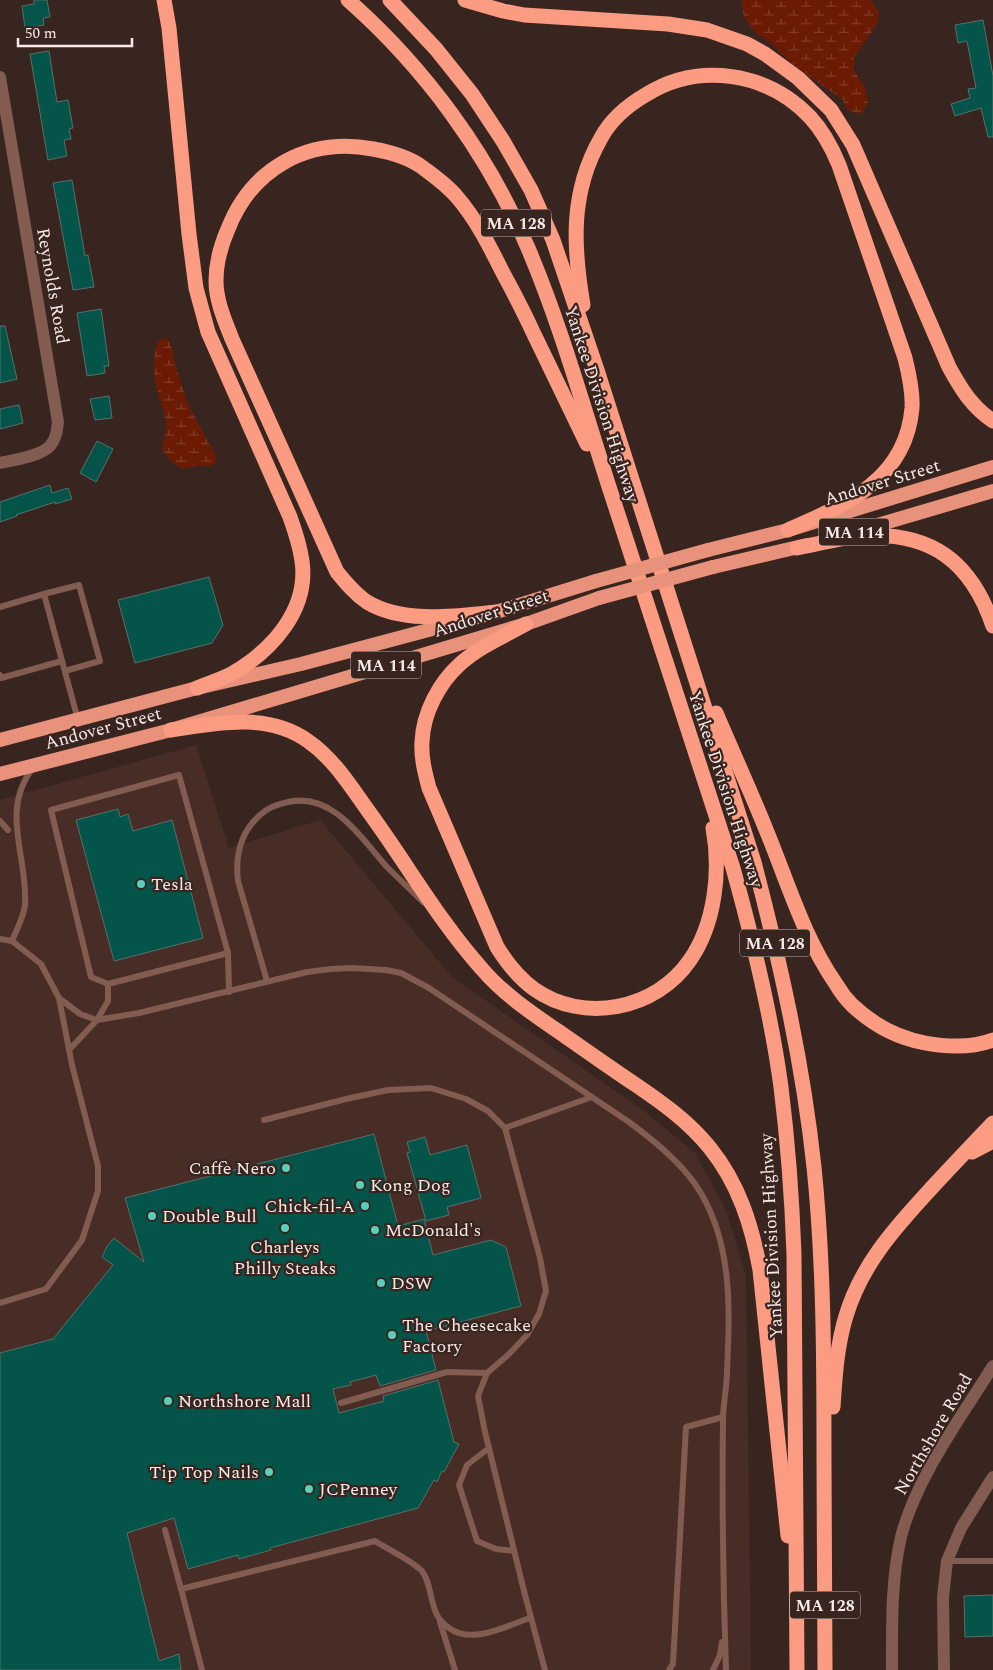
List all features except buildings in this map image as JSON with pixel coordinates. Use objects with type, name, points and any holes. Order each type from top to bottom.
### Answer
[{"type":"highway","points":[[164,0],[169,28],[192,261],[198,296],[208,332],[290,517],[298,539],[303,563],[302,583],[296,605],[287,625],[274,642],[232,674],[197,688]]},
{"type":"highway","name":"Yankee Division Highway","points":[[348,0],[410,61],[444,103],[476,150],[504,198],[528,248],[548,301],[733,868],[751,936],[771,1029],[783,1104],[792,1196],[797,1670]]},
{"type":"highway","name":"Yankee Division Highway","points":[[390,0],[436,49],[472,94],[503,141],[530,190],[553,240],[597,370],[754,862],[775,943],[798,1054],[814,1167],[822,1280],[825,1670]]},
{"type":"highway","points":[[465,0],[524,15],[668,24],[708,30],[747,44],[765,54],[798,78],[831,110],[853,145],[949,367],[968,400],[993,421]]},
{"type":"highway","points":[[597,370],[579,280],[575,230],[585,172],[601,137],[624,109],[670,82],[685,78],[724,75],[743,78],[779,91],[810,117],[832,148],[905,358],[912,407],[908,429],[900,450],[891,466],[876,482],[859,496],[788,530]]},
{"type":"highway","points":[[496,612],[460,616],[431,616],[383,610],[365,601],[336,572],[232,339],[219,302],[216,282],[223,241],[240,202],[254,186],[268,173],[295,157],[323,148],[346,146],[382,150],[402,156],[421,166],[439,180],[456,195],[486,239],[519,302],[610,489]]},
{"type":"highway","name":"Andover Street","points":[[0,740],[197,688],[301,664],[496,612],[596,581],[788,530],[993,468]]},
{"type":"highway","name":"Andover Street","points":[[0,774],[171,730],[526,624],[599,598],[797,548],[993,491]]},
{"type":"highway","points":[[797,548],[859,536],[881,535],[918,541],[953,561],[967,575],[979,594],[993,626]]},
{"type":"highway","points":[[526,624],[467,659],[446,679],[428,712],[422,741],[423,764],[429,788],[497,946],[514,970],[535,990],[567,1005],[603,1009],[622,1006],[658,991],[676,977],[689,961],[699,945],[709,917],[716,863],[715,839],[694,749]]},
{"type":"highway","points":[[690,659],[716,713],[767,831],[809,939],[824,967],[851,1004],[869,1019],[890,1032],[910,1040],[938,1045],[965,1046],[993,1040]]},
{"type":"highway","points":[[171,730],[242,721],[265,723],[290,730],[308,741],[328,758],[347,781],[402,858],[446,925],[482,969],[509,995],[537,1017],[666,1105],[682,1118],[723,1165],[743,1204],[750,1225],[760,1270],[797,1624]]},
{"type":"highway","points":[[824,1540],[835,1383],[841,1339],[848,1310],[862,1276],[880,1247],[908,1214],[993,1123]]},
{"type":"highway","points":[[956,1162],[979,1147],[993,1141]]},
{"type":"street","name":"Reynolds Road","points":[[0,77],[58,422],[56,436],[50,446],[40,453],[0,463]]},
{"type":"street","name":"Northshore Road","points":[[892,1670],[893,1593],[898,1556],[907,1517],[934,1463],[993,1366]]},
{"type":"street","points":[[944,1670],[943,1597],[947,1561],[950,1550],[961,1528],[992,1480]]},
{"type":"lane","points":[[0,607],[78,585],[100,661],[65,671]]},
{"type":"lane","points":[[44,594],[78,720]]},
{"type":"lane","points":[[0,677],[62,661]]},
{"type":"lane","points":[[10,804],[16,788],[22,779],[37,764]]},
{"type":"lane","points":[[228,953],[108,984],[91,977],[51,810],[179,775],[228,953],[229,992]]},
{"type":"lane","points":[[267,981],[238,881],[236,866],[238,852],[250,825],[261,814],[284,802],[297,800],[311,801],[337,813],[388,868],[446,925]]},
{"type":"lane","points":[[0,821],[9,831]]},
{"type":"lane","points":[[8,821],[23,884],[25,906],[12,941]]},
{"type":"lane","points":[[0,939],[12,941],[41,964],[59,998],[69,1050],[98,1166],[98,1191],[82,1240],[46,1289],[0,1303]]},
{"type":"lane","points":[[59,998],[80,1014],[97,1020],[139,1013],[307,972],[352,968],[386,970],[401,974],[429,988],[592,1097],[649,1137],[679,1165],[695,1184],[706,1202],[715,1223],[726,1264],[728,1287],[727,1372],[723,1417],[726,1670]]},
{"type":"lane","points":[[69,1050],[97,1020],[108,1001],[108,984]]},
{"type":"lane","points":[[264,1120],[388,1090],[431,1088],[466,1100],[488,1111],[505,1128],[540,1258],[546,1291],[539,1314],[527,1335],[487,1373],[478,1396],[530,1618],[545,1670]]},
{"type":"lane","points":[[505,1128],[592,1097]]},
{"type":"lane","points":[[341,1403],[447,1372],[487,1373]]},
{"type":"lane","points":[[669,1670],[674,1664],[686,1427],[723,1417]]},
{"type":"lane","points":[[489,1448],[467,1465],[459,1485],[477,1541],[496,1549],[514,1551]]},
{"type":"lane","points":[[165,1530],[202,1670]]},
{"type":"lane","points":[[182,1589],[375,1541],[421,1571],[426,1579],[455,1670]]},
{"type":"lane","points":[[947,1561],[993,1561]]},
{"type":"lane","points":[[440,1622],[464,1635],[485,1633],[530,1618]]},
{"type":"lane","points":[[714,1670],[720,1655],[725,1629]]},
{"type":"shaded area","name":"Northshore Mall","points":[[196,745],[229,848],[320,820],[452,977],[644,1111],[695,1153],[726,1210],[746,1276],[751,1670],[0,1670],[0,800]]},
{"type":"green space","points":[[871,0],[879,13],[877,24],[854,58],[854,71],[865,87],[868,102],[863,112],[858,114],[847,109],[843,100],[791,63],[771,43],[757,34],[744,16],[741,1]]},
{"type":"green space","points":[[166,338],[172,348],[187,402],[217,459],[209,466],[194,466],[181,469],[169,459],[162,449],[166,422],[154,374],[154,364],[158,341]]},
{"type":"place","name":"Tesla","points":[[141,884]]},
{"type":"place","name":"Caffè Nero","points":[[286,1168]]},
{"type":"place","name":"Kong Dog","points":[[360,1185]]},
{"type":"place","name":"Chick-fil-A","points":[[365,1206]]},
{"type":"place","name":"Double Bull","points":[[152,1216]]},
{"type":"place","name":"Charleys Philly Steaks","points":[[285,1228]]},
{"type":"place","name":"McDonald's","points":[[375,1230]]},
{"type":"place","name":"DSW","points":[[381,1283]]},
{"type":"place","name":"The Cheesecake Factory","points":[[392,1335]]},
{"type":"place","name":"Northshore Mall","points":[[168,1401]]},
{"type":"place","name":"Tip Top Nails","points":[[269,1472]]},
{"type":"place","name":"JCPenney","points":[[309,1489]]}]
